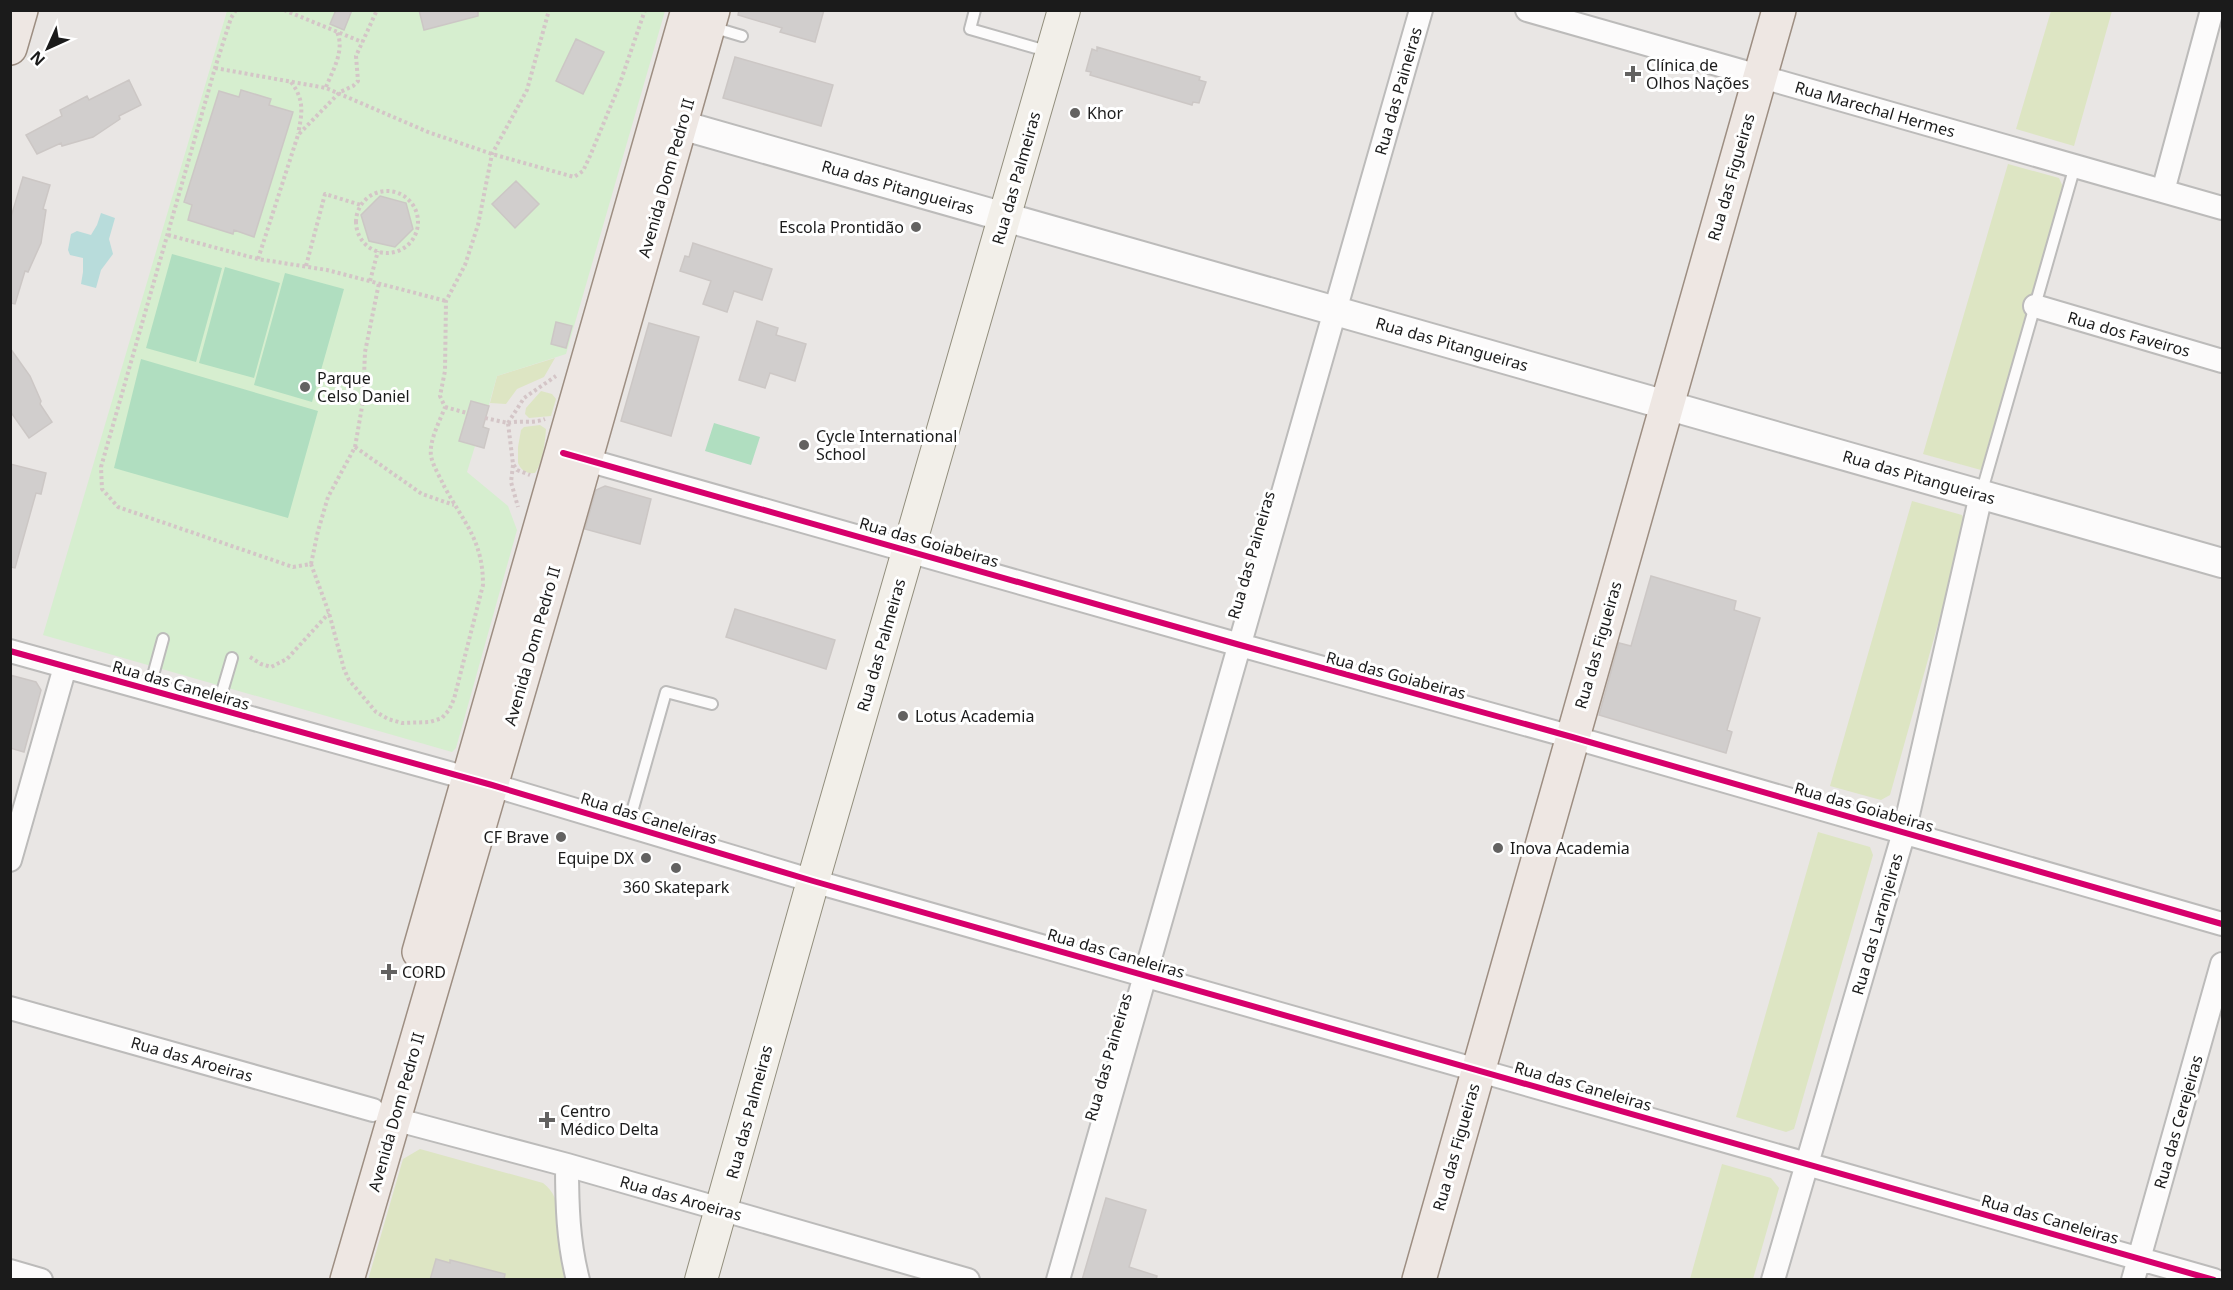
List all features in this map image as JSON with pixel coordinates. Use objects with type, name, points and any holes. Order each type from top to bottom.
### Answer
[{"type":"main road","points":[[10,48],[21,10]]},
{"type":"main road","name":"Rua das Palmeiras","points":[[701,1280],[813,881],[1064,10]]},
{"type":"main road","name":"Rua das Figueiras","points":[[1419,1280],[1779,10]]},
{"type":"main road","name":"Avenida Dom Pedro II","points":[[574,456],[681,125],[704,16]]},
{"type":"main road","name":"Avenida Dom Pedro II","points":[[347,1280],[384,1115],[574,456],[704,16]]},
{"type":"main road","name":"Avenida Dom Pedro II","points":[[324,1280],[384,1115]]},
{"type":"street","name":"Rua das Paineiras","points":[[1058,1280],[1422,10]]},
{"type":"street","name":"Rua Marechal Hermes","points":[[1527,10],[2223,208]]},
{"type":"street","points":[[2163,191],[2212,10]]},
{"type":"street","name":"Rua das Pitangueiras","points":[[681,125],[2223,563]]},
{"type":"street","name":"Rua dos Faveiros","points":[[2036,306],[2223,361]]},
{"type":"street","name":"Rua das Goiabeiras","points":[[574,456],[1572,737],[2223,924]]},
{"type":"street","name":"Rua das Laranjeiras","points":[[1773,1280],[1904,832],[1981,495]]},
{"type":"street","name":"Rua das Caneleiras","points":[[10,651],[480,782],[813,881],[1807,1164],[2136,1269],[2214,1280]]},
{"type":"street","points":[[10,860],[65,667]]},
{"type":"street","name":"Rua das Cerejeiras","points":[[2136,1269],[2223,964]]},
{"type":"street","name":"Rua das Aroeiras","points":[[10,1008],[968,1280]]},
{"type":"street","points":[[567,1165],[567,1210],[572,1257],[578,1280]]},
{"type":"street","points":[[10,1270],[41,1280]]},
{"type":"lane","points":[[975,10],[970,29],[1052,53]]},
{"type":"lane","points":[[704,16],[742,36]]},
{"type":"lane","points":[[1981,495],[2075,166]]},
{"type":"lane","points":[[149,690],[163,639]]},
{"type":"lane","points":[[218,709],[232,658]]},
{"type":"lane","points":[[628,826],[666,692],[712,705]]},
{"type":"path","points":[[236,10],[231,18],[215,68],[101,467],[102,489],[118,507],[293,567],[311,564]]},
{"type":"path","points":[[284,10],[362,42]]},
{"type":"path","points":[[298,135],[339,92],[353,86],[358,81],[356,56],[377,10]]},
{"type":"path","points":[[379,283],[365,352],[363,401],[355,447],[328,497],[311,564],[329,613],[349,680],[376,712],[388,719],[402,723],[430,722],[442,718],[454,699],[483,585],[483,569],[476,540],[454,505],[431,456],[444,406],[440,396],[445,371],[446,301],[465,265],[475,235],[492,154],[527,90],[549,10]]},
{"type":"path","points":[[215,68],[326,87],[428,132],[492,154],[574,177],[583,171],[619,86],[645,10]]},
{"type":"path","points":[[326,87],[340,49],[340,40],[336,32]]},
{"type":"path","points":[[258,259],[298,135],[303,111],[301,98],[291,82]]},
{"type":"path","points":[[378,192],[399,193],[414,207],[418,217],[418,227],[414,237],[399,251],[388,253],[378,251],[369,247],[358,232],[356,222],[361,205],[369,196],[378,192]]},
{"type":"path","points":[[306,266],[325,194],[361,205]]},
{"type":"path","points":[[168,235],[258,259],[306,266],[370,280],[446,301]]},
{"type":"path","points":[[370,280],[378,251]]},
{"type":"path","points":[[520,513],[511,482],[513,464],[508,423],[524,398],[561,374]]},
{"type":"path","points":[[444,406],[467,413]]},
{"type":"path","points":[[485,418],[508,423],[520,420],[534,422],[554,418]]},
{"type":"path","points":[[355,447],[422,494],[454,505]]},
{"type":"path","points":[[513,464],[524,474],[537,477]]},
{"type":"path","points":[[250,657],[271,667],[287,659],[329,613]]},
{"type":"green space","name":"Parque Celso Daniel","points":[[227,11],[665,11],[566,354],[497,376],[483,426],[489,429],[484,448],[475,446],[467,472],[508,506],[517,530],[456,748],[452,752],[43,635]]},
{"type":"green space","points":[[2051,11],[2112,11],[2074,146],[2016,129]]},
{"type":"green space","points":[[2008,164],[2059,178],[2063,187],[1981,470],[1923,454]]},
{"type":"green space","points":[[172,254],[222,268],[196,362],[146,348]]},
{"type":"green space","points":[[225,267],[280,283],[254,378],[199,363]]},
{"type":"green space","points":[[285,273],[344,289],[312,402],[254,385]]},
{"type":"green space","points":[[555,358],[544,377],[517,389],[506,404],[490,403],[497,376]]},
{"type":"green space","points":[[141,359],[318,411],[288,518],[114,468]]},
{"type":"green space","points":[[541,391],[552,394],[556,399],[551,416],[529,418],[525,414],[526,408]]},
{"type":"green space","points":[[714,423],[760,437],[751,465],[705,451]]},
{"type":"green space","points":[[540,425],[546,429],[543,452],[535,473],[529,473],[522,470],[518,463],[521,430],[524,427]]},
{"type":"green space","points":[[1912,501],[1962,515],[1966,524],[1890,795],[1881,800],[1830,786]]},
{"type":"green space","points":[[1818,832],[1870,847],[1873,855],[1794,1129],[1786,1132],[1736,1117]]},
{"type":"green space","points":[[420,1149],[543,1183],[555,1198],[558,1207],[561,1256],[566,1279],[368,1280],[403,1159]]},
{"type":"green space","points":[[1722,1164],[1771,1178],[1779,1188],[1753,1279],[1690,1279]]},
{"type":"water","points":[[101,213],[115,218],[109,239],[113,254],[101,270],[96,288],[81,284],[83,258],[70,255],[68,250],[71,234],[77,231],[91,235]]},
{"type":"building","points":[[336,10],[352,10],[344,30],[330,24]]},
{"type":"building","points":[[419,10],[478,10],[478,16],[424,30]]},
{"type":"building","points":[[739,10],[824,10],[815,42],[780,32],[782,28],[738,15]]},
{"type":"building","points":[[576,39],[604,52],[583,94],[556,81]]},
{"type":"building","points":[[1097,47],[1200,77],[1199,80],[1206,82],[1199,103],[1193,102],[1192,105],[1090,75],[1091,72],[1086,71],[1092,49],[1097,51]]},
{"type":"building","points":[[735,57],[833,85],[821,126],[723,98]]},
{"type":"building","points":[[129,80],[141,105],[119,116],[120,119],[93,137],[62,146],[61,143],[37,154],[26,135],[62,116],[60,110],[87,96],[89,100]]},
{"type":"building","points":[[241,90],[271,99],[269,105],[293,112],[254,237],[234,230],[233,234],[188,220],[192,205],[184,202],[219,91],[239,97]]},
{"type":"building","points":[[23,177],[50,185],[43,209],[46,210],[41,243],[28,272],[25,271],[15,304],[10,303],[10,220]]},
{"type":"building","points":[[516,181],[539,204],[515,228],[492,204]]},
{"type":"building","points":[[380,196],[406,203],[413,229],[395,247],[369,241],[361,215]]},
{"type":"building","points":[[693,243],[772,269],[762,300],[734,291],[727,312],[703,304],[711,281],[680,271],[685,256],[689,257]]},
{"type":"building","points":[[757,321],[778,328],[776,335],[806,344],[795,381],[770,373],[765,388],[739,380]]},
{"type":"building","points":[[556,322],[572,326],[566,348],[551,344]]},
{"type":"building","points":[[649,323],[699,337],[671,436],[621,421]]},
{"type":"building","points":[[10,348],[30,376],[41,401],[40,404],[52,422],[29,438],[10,411]]},
{"type":"building","points":[[471,401],[489,406],[483,427],[489,429],[484,448],[459,441]]},
{"type":"building","points":[[10,464],[46,473],[41,494],[36,493],[15,568],[10,567]]},
{"type":"building","points":[[605,486],[651,499],[640,544],[585,529],[596,490]]},
{"type":"building","points":[[1651,576],[1736,601],[1734,610],[1760,618],[1727,730],[1732,732],[1726,753],[1599,715],[1619,643],[1631,646]]},
{"type":"building","points":[[735,609],[835,640],[826,669],[726,637]]},
{"type":"building","points":[[10,675],[36,682],[41,690],[24,752],[10,748]]},
{"type":"building","points":[[1106,1198],[1146,1210],[1129,1267],[1157,1276],[1156,1280],[1082,1280]]},
{"type":"building","points":[[436,1259],[450,1263],[450,1260],[505,1274],[504,1280],[430,1280]]},
{"type":"cycle path","points":[[563,453],[1572,737],[2222,924]]},
{"type":"cycle path","points":[[10,651],[492,785],[813,881],[2214,1280]]},
{"type":"place","name":"Clínica de Olhos Nações","points":[[1633,74]]},
{"type":"place","name":"Khor","points":[[1075,113]]},
{"type":"place","name":"Escola Prontidão","points":[[916,227]]},
{"type":"place","name":"Parque Celso Daniel","points":[[305,387]]},
{"type":"place","name":"Cycle International School","points":[[804,445]]},
{"type":"place","name":"Lotus Academia","points":[[903,716]]},
{"type":"place","name":"CF Brave","points":[[561,837]]},
{"type":"place","name":"Inova Academia","points":[[1498,848]]},
{"type":"place","name":"Equipe DX","points":[[646,858]]},
{"type":"place","name":"360 Skatepark","points":[[676,868]]},
{"type":"place","name":"CORD","points":[[389,972]]},
{"type":"place","name":"Centro Médico Delta","points":[[547,1120]]}]
